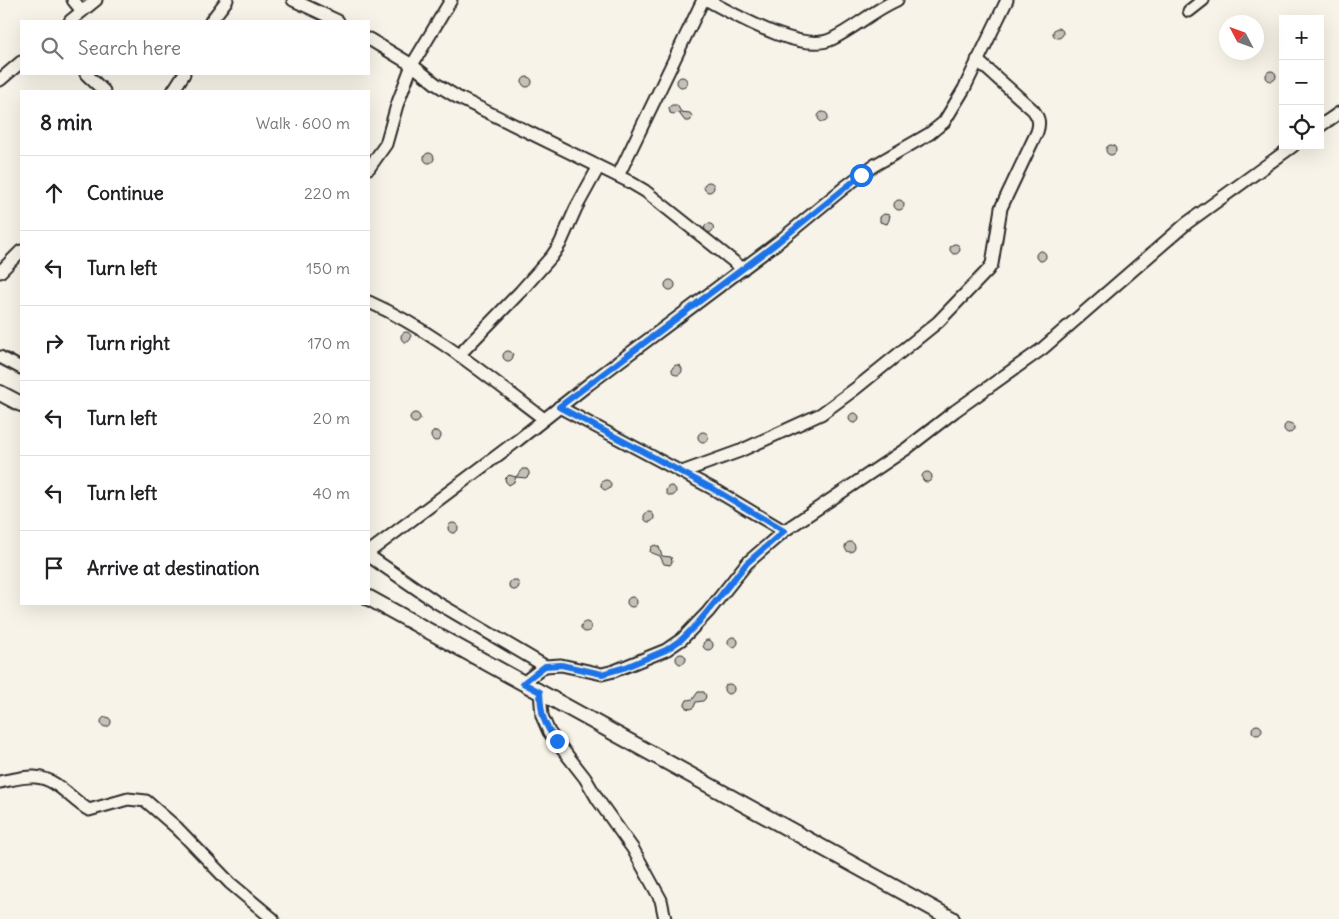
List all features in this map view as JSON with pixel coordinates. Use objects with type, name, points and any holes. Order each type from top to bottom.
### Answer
[{"type":"street","points":[[73,0],[82,11]]},
{"type":"street","points":[[71,20],[96,0]]},
{"type":"street","points":[[213,20],[227,0]]},
{"type":"street","points":[[293,0],[336,20]]},
{"type":"street","points":[[370,167],[386,144],[397,105],[412,65],[451,0]]},
{"type":"street","points":[[618,176],[703,0]]},
{"type":"street","points":[[708,0],[782,36],[816,43],[831,40],[882,6],[897,0]]},
{"type":"street","points":[[370,551],[777,243],[844,187],[873,166],[929,134],[944,122],[952,110],[1007,0]]},
{"type":"street","points":[[1189,11],[1203,0]]},
{"type":"street","points":[[370,40],[412,65],[436,84],[458,97],[598,168],[618,176],[658,202],[743,269]]},
{"type":"street","points":[[682,472],[740,451],[820,414],[938,322],[988,270],[992,264],[1001,208],[1039,124],[1038,117],[1033,110],[977,60]]},
{"type":"street","points":[[0,80],[20,63]]},
{"type":"street","points":[[87,75],[103,90]]},
{"type":"street","points":[[174,90],[183,75]]},
{"type":"street","points":[[1324,123],[1339,113]]},
{"type":"street","points":[[523,683],[545,666],[561,665],[602,674],[626,667],[666,650],[688,634],[747,563],[784,531],[906,449],[955,411],[1042,349],[1187,223],[1287,150]]},
{"type":"street","points":[[459,355],[521,292],[552,256],[560,244],[576,208],[598,168]]},
{"type":"street","points":[[0,272],[20,252]]},
{"type":"street","points":[[370,302],[394,313],[459,355],[544,419]]},
{"type":"street","points":[[0,357],[20,367]]},
{"type":"street","points":[[0,393],[20,403]]},
{"type":"street","points":[[559,407],[682,472],[784,531]]},
{"type":"street","points":[[370,557],[420,592],[545,666]]},
{"type":"street","points":[[370,599],[952,919]]},
{"type":"street","points":[[540,692],[542,716],[550,732],[585,778],[598,800],[633,849],[661,900],[665,919]]},
{"type":"street","points":[[0,782],[29,777],[44,779],[58,786],[72,799],[89,810],[128,799],[146,801],[177,828],[230,883],[273,919]]},
{"type":"building","points":[[1058,28],[1063,33],[1058,38],[1053,33]]},
{"type":"building","points":[[1269,71],[1273,71],[1276,76],[1275,80],[1269,81],[1266,78],[1266,74]]},
{"type":"building","points":[[525,77],[529,77],[532,82],[531,86],[525,87],[522,84],[522,80]]},
{"type":"building","points":[[682,77],[687,82],[682,87],[677,82]]},
{"type":"building","points":[[677,105],[681,112],[690,113],[692,116],[691,120],[685,121],[679,113],[670,113],[669,107]]},
{"type":"building","points":[[823,112],[828,117],[823,122],[818,117]]},
{"type":"building","points":[[1111,145],[1116,150],[1111,155],[1106,150]]},
{"type":"building","points":[[427,153],[431,153],[434,158],[431,163],[427,163],[424,160],[424,156]]},
{"type":"building","points":[[709,182],[714,187],[709,192],[704,187]]},
{"type":"building","points":[[897,200],[901,200],[904,205],[903,209],[897,210],[894,207],[894,203]]},
{"type":"building","points":[[884,214],[890,215],[887,224],[880,222],[880,217]]},
{"type":"building","points":[[709,223],[714,228],[709,233],[704,228]]},
{"type":"building","points":[[955,244],[960,249],[955,254],[950,249]]},
{"type":"building","points":[[1041,251],[1046,256],[1041,261],[1036,256]]},
{"type":"building","points":[[668,280],[672,280],[675,285],[672,290],[668,290],[665,287],[665,283]]},
{"type":"building","points":[[404,332],[408,332],[411,337],[408,342],[404,342],[401,339],[401,335]]},
{"type":"building","points":[[508,351],[513,356],[508,361],[503,356]]},
{"type":"building","points":[[677,365],[682,370],[677,375],[672,370]]},
{"type":"building","points":[[415,413],[420,418],[415,423],[410,418]]},
{"type":"building","points":[[854,413],[859,418],[854,423],[849,418]]},
{"type":"building","points":[[1289,423],[1294,428],[1289,433],[1284,428]]},
{"type":"building","points":[[436,431],[441,436],[436,441],[431,436]]},
{"type":"building","points":[[703,432],[708,437],[703,442],[698,437]]},
{"type":"building","points":[[522,469],[527,469],[529,475],[526,478],[516,477]]},
{"type":"building","points":[[925,472],[929,472],[932,477],[929,482],[925,482],[922,479],[922,475]]},
{"type":"building","points":[[509,475],[516,477],[514,482],[509,485],[505,479]]},
{"type":"building","points":[[606,480],[611,485],[606,490],[601,485]]},
{"type":"building","points":[[669,486],[673,486],[676,491],[675,495],[669,496],[666,493],[666,489]]},
{"type":"building","points":[[649,512],[654,517],[649,522],[644,517]]},
{"type":"building","points":[[453,523],[458,528],[453,533],[448,528]]},
{"type":"building","points":[[850,542],[855,547],[850,552],[845,547]]},
{"type":"building","points":[[655,545],[659,547],[662,556],[671,557],[672,562],[670,565],[664,564],[660,556],[650,552],[651,547]]},
{"type":"building","points":[[514,580],[519,585],[514,590],[509,585]]},
{"type":"building","points":[[632,597],[637,602],[632,607],[627,602]]},
{"type":"building","points":[[586,622],[591,627],[586,632],[581,627]]},
{"type":"building","points":[[733,637],[738,642],[733,647],[728,642]]},
{"type":"building","points":[[708,640],[713,645],[708,650],[703,645]]},
{"type":"building","points":[[681,654],[686,659],[681,664],[676,659]]},
{"type":"building","points":[[729,684],[734,689],[729,694],[724,689]]},
{"type":"building","points":[[698,692],[704,692],[705,699],[696,702],[691,709],[686,708],[687,700],[693,699]]},
{"type":"building","points":[[104,717],[108,717],[111,722],[108,727],[104,727],[101,724],[101,720]]},
{"type":"building","points":[[1257,725],[1262,730],[1257,735],[1252,730]]},
{"type":"route","points":[[557,741],[545,724],[542,716],[540,692],[523,683],[545,666],[561,665],[602,674],[626,667],[666,650],[682,639],[698,623],[727,590],[747,563],[784,531],[717,491],[559,407],[777,243],[861,175]]}]
